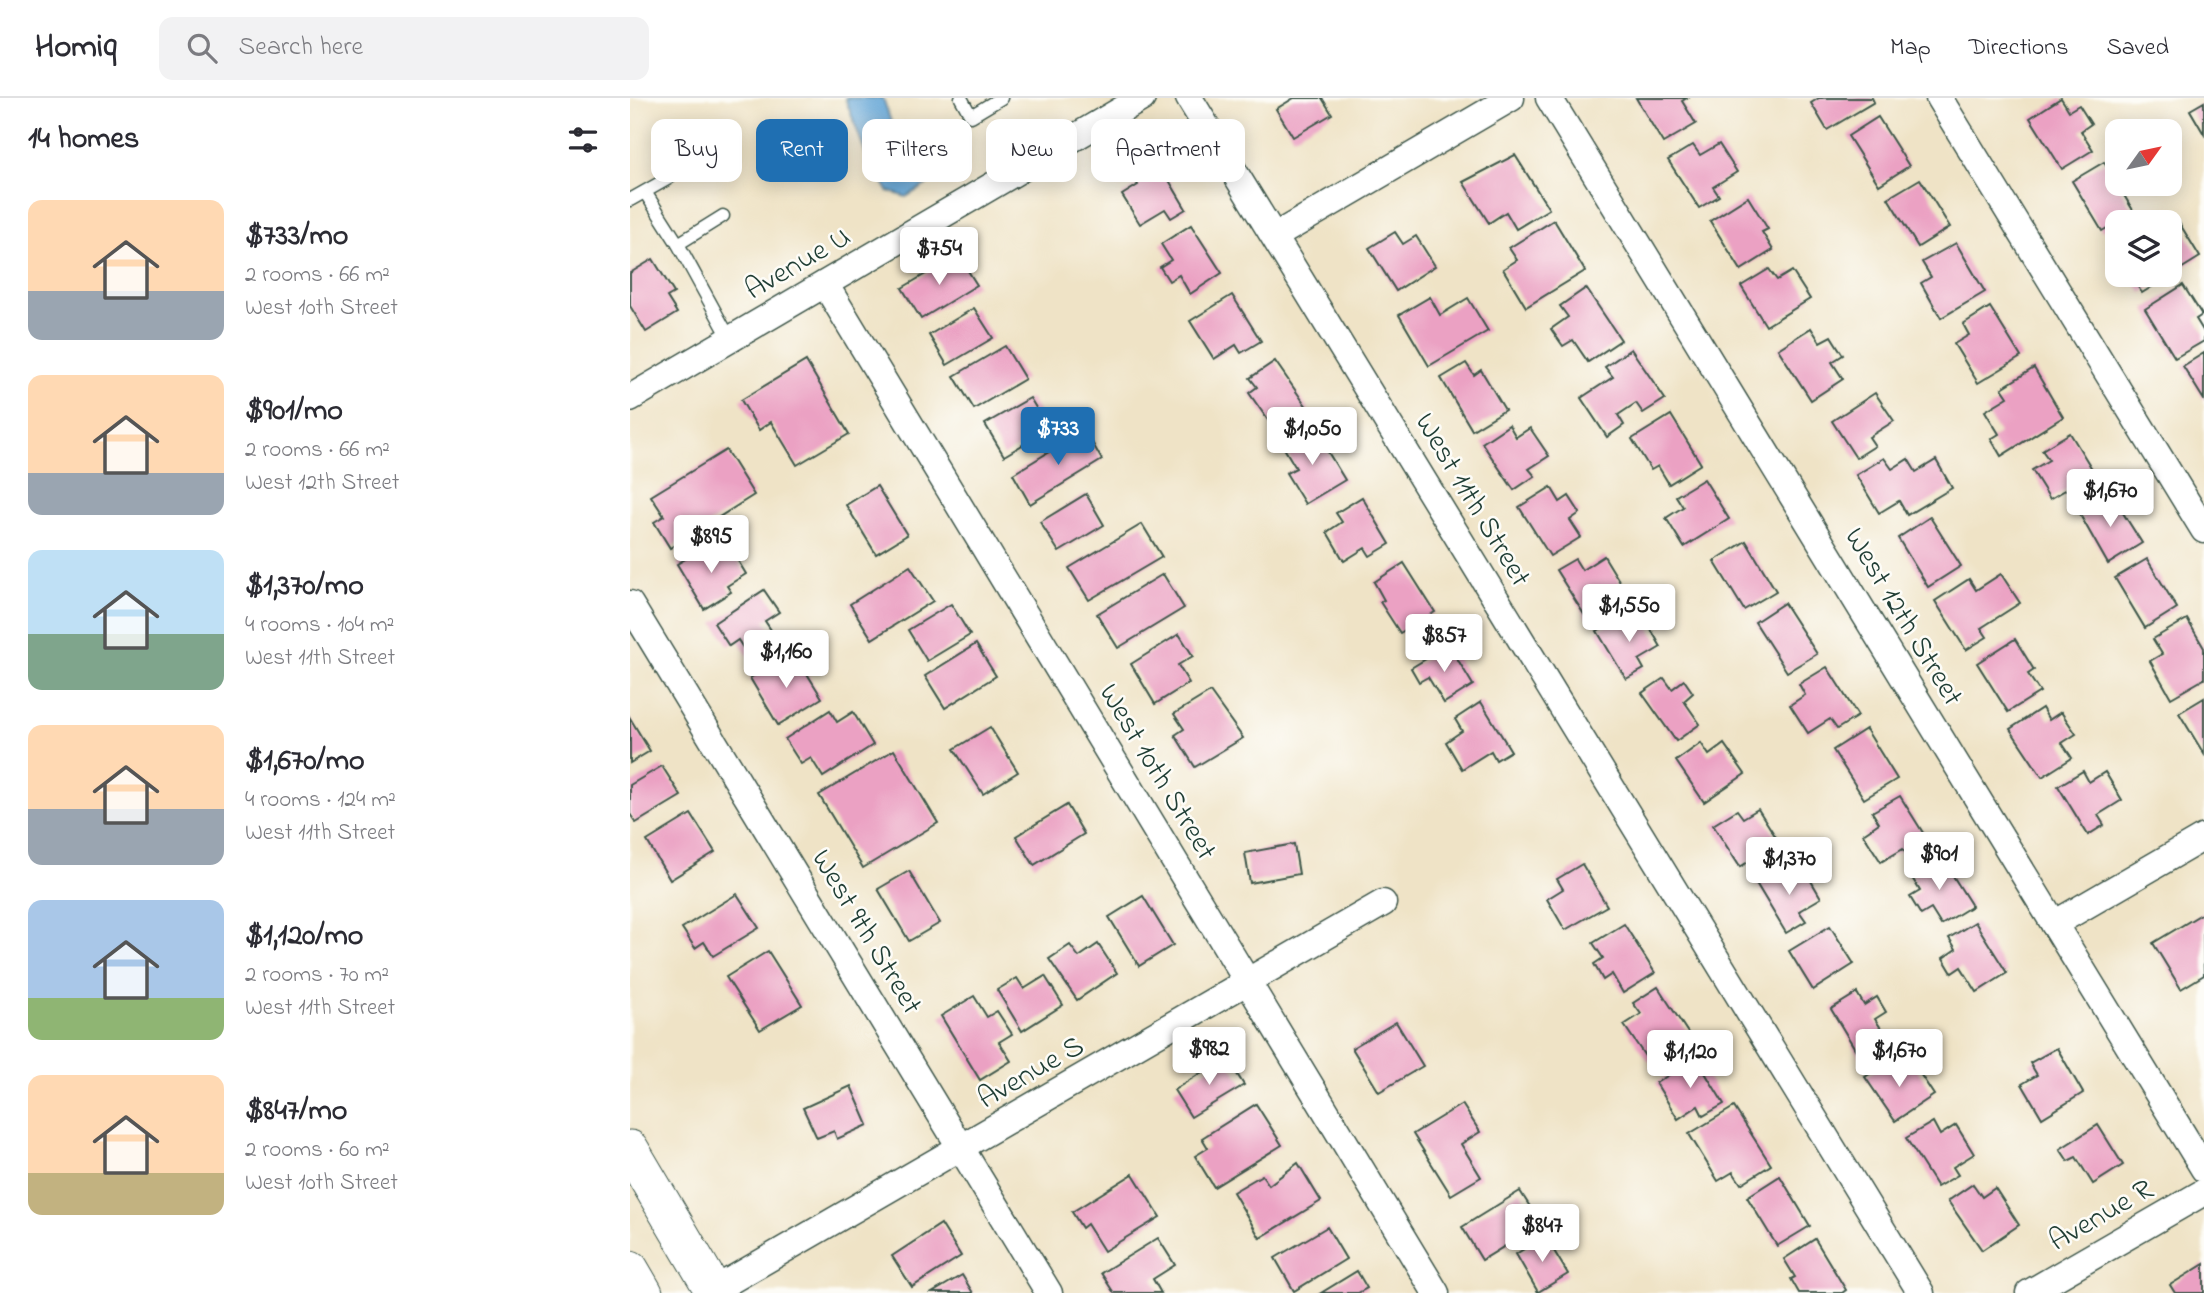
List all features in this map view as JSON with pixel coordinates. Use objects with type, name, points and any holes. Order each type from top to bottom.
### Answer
[{"type":"main road","points":[[630,1149],[713,1292]]},
{"type":"main road","points":[[630,1269],[644,1293]]},
{"type":"street","name":"Avenue U","points":[[630,398],[1142,98]]},
{"type":"street","name":"West 11th Street","points":[[1189,98],[1921,1293]]},
{"type":"street","points":[[1275,236],[1511,98]]},
{"type":"street","name":"West 12th Street","points":[[1549,98],[2204,1169]]},
{"type":"street","points":[[1939,98],[2204,530]]},
{"type":"street","name":"West 10th Street","points":[[825,284],[1436,1293]]},
{"type":"street","name":"West 9th Street","points":[[630,604],[1049,1293]]},
{"type":"street","points":[[2054,924],[2204,837]]},
{"type":"street","name":"Avenue S","points":[[713,1292],[1383,903]]},
{"type":"street","name":"Avenue R","points":[[2029,1293],[2204,1192]]},
{"type":"lane","points":[[961,98],[971,116],[1001,98]]},
{"type":"lane","points":[[630,200],[662,182]]},
{"type":"lane","points":[[645,192],[678,243],[730,339]]},
{"type":"lane","points":[[678,243],[723,216]]},
{"type":"water","points":[[845,98],[883,98],[890,119],[862,119],[862,143]]},
{"type":"water","points":[[883,182],[931,182],[906,197],[888,191]]},
{"type":"building","points":[[1294,98],[1322,98],[1332,114],[1293,137],[1276,109]]},
{"type":"building","points":[[1636,98],[1687,98],[1682,101],[1696,124],[1663,143]]},
{"type":"building","points":[[1819,98],[1872,98],[1874,102],[1827,130],[1811,103]]},
{"type":"building","points":[[2061,98],[2069,111],[2079,105],[2091,124],[2081,131],[2093,150],[2062,169],[2030,118]]},
{"type":"building","points":[[2204,102],[2204,134],[2190,110]]},
{"type":"building","points":[[1878,117],[1909,166],[1879,185],[1848,136]]},
{"type":"building","points":[[1719,144],[1737,172],[1713,187],[1719,196],[1699,208],[1668,160],[1693,145],[1700,155]]},
{"type":"building","points":[[1515,155],[1549,209],[1516,229],[1506,212],[1489,223],[1463,182]]},
{"type":"building","points":[[2104,162],[2105,196],[2124,196],[2133,210],[2105,210],[2105,229],[2102,231],[2072,181]]},
{"type":"building","points":[[1920,179],[1950,227],[1918,247],[1888,198]]},
{"type":"building","points":[[1136,182],[1170,182],[1186,209],[1171,218],[1165,209],[1140,224],[1122,195],[1138,185]]},
{"type":"building","points":[[1748,197],[1768,229],[1762,232],[1773,250],[1741,270],[1710,221]]},
{"type":"building","points":[[1554,220],[1585,271],[1526,307],[1503,269],[1517,260],[1509,248]]},
{"type":"building","points":[[1191,225],[1222,273],[1190,294],[1179,275],[1169,281],[1160,267],[1171,260],[1161,244]]},
{"type":"building","points":[[2182,228],[2200,257],[2182,268]]},
{"type":"building","points":[[1395,232],[1403,244],[1416,236],[1435,266],[1396,291],[1369,248]]},
{"type":"building","points":[[1956,243],[1985,292],[1941,318],[1921,283],[1931,277],[1922,262]]},
{"type":"building","points":[[958,255],[977,285],[921,319],[902,288]]},
{"type":"building","points":[[653,259],[674,293],[667,297],[677,313],[646,332],[630,306],[630,273]]},
{"type":"building","points":[[1769,269],[1777,280],[1792,271],[1810,299],[1766,326],[1741,286]]},
{"type":"building","points":[[2182,286],[2202,315],[2196,319],[2204,332],[2204,341],[2175,358],[2145,309]]},
{"type":"building","points":[[2138,287],[2152,287],[2142,293]]},
{"type":"building","points":[[1586,288],[1621,340],[1588,362],[1573,340],[1563,346],[1551,329],[1568,317],[1560,306]]},
{"type":"building","points":[[1232,295],[1261,341],[1241,353],[1236,345],[1214,359],[1190,321]]},
{"type":"building","points":[[1430,297],[1440,315],[1468,298],[1488,331],[1429,366],[1399,315]]},
{"type":"building","points":[[1990,307],[2021,357],[1978,383],[1954,344],[1969,335],[1963,324]]},
{"type":"building","points":[[974,308],[993,338],[947,365],[929,335]]},
{"type":"building","points":[[1811,328],[1820,342],[1831,336],[1843,355],[1832,362],[1843,379],[1811,400],[1778,349]]},
{"type":"building","points":[[1005,346],[1025,379],[974,409],[954,376]]},
{"type":"building","points":[[1631,349],[1665,399],[1643,413],[1636,403],[1618,415],[1624,425],[1607,437],[1581,398],[1613,377],[1605,367]]},
{"type":"building","points":[[2204,353],[2204,400],[2183,366]]},
{"type":"building","points":[[806,361],[849,434],[797,465],[771,422],[759,430],[741,400]]},
{"type":"building","points":[[1275,361],[1309,410],[1277,433],[1249,393],[1257,387],[1250,378]]},
{"type":"building","points":[[1466,363],[1474,375],[1481,370],[1505,410],[1472,430],[1441,378]]},
{"type":"building","points":[[2034,368],[2063,417],[2001,456],[1991,439],[1999,434],[1985,411],[2008,397],[2002,388]]},
{"type":"building","points":[[1875,393],[1894,421],[1869,437],[1875,446],[1856,458],[1832,421]]},
{"type":"building","points":[[1030,398],[1049,429],[1004,456],[985,424]]},
{"type":"building","points":[[1671,415],[1701,464],[1669,484],[1658,466],[1651,470],[1632,439]]},
{"type":"building","points":[[1509,425],[1516,437],[1530,428],[1549,456],[1529,469],[1535,476],[1514,490],[1482,443]]},
{"type":"building","points":[[1314,429],[1345,480],[1305,504],[1286,473],[1296,468],[1284,448]]},
{"type":"building","points":[[1085,430],[1102,460],[1030,504],[1013,474]]},
{"type":"building","points":[[2070,433],[2100,482],[2078,496],[2072,486],[2050,499],[2032,470],[2049,460],[2042,450]]},
{"type":"building","points":[[726,450],[754,495],[670,548],[654,522],[664,516],[651,496]]},
{"type":"building","points":[[1884,458],[1892,469],[1908,459],[1916,472],[1936,460],[1952,488],[1907,515],[1899,501],[1879,513],[1856,475]]},
{"type":"building","points":[[1704,479],[1729,519],[1684,547],[1666,518],[1683,507],[1676,496]]},
{"type":"building","points":[[877,486],[907,535],[876,554],[846,505]]},
{"type":"building","points":[[1551,487],[1560,502],[1569,496],[1580,513],[1570,520],[1581,537],[1550,556],[1519,507]]},
{"type":"building","points":[[1086,494],[1104,525],[1059,552],[1040,522]]},
{"type":"building","points":[[2111,494],[2142,543],[2108,564],[2079,513]]},
{"type":"building","points":[[1362,497],[1390,544],[1370,556],[1365,548],[1344,561],[1327,532],[1342,522],[1336,513]]},
{"type":"building","points":[[1930,517],[1961,566],[1928,587],[1898,538]]},
{"type":"building","points":[[1142,524],[1162,557],[1089,600],[1069,568]]},
{"type":"building","points":[[1746,541],[1776,591],[1744,610],[1714,561]]},
{"type":"building","points":[[729,546],[746,574],[727,586],[731,592],[704,609],[677,564],[704,548],[710,558]]},
{"type":"building","points":[[1604,556],[1621,584],[1595,600],[1601,610],[1587,619],[1556,570],[1575,559],[1582,570]]},
{"type":"building","points":[[2147,559],[2177,608],[2145,628],[2115,578]]},
{"type":"building","points":[[1404,563],[1435,612],[1400,633],[1380,602],[1384,600],[1374,582]]},
{"type":"building","points":[[910,566],[933,601],[872,639],[850,604]]},
{"type":"building","points":[[1163,574],[1184,608],[1118,648],[1097,614]]},
{"type":"building","points":[[2001,574],[2020,603],[1981,628],[1987,637],[1966,650],[1935,601],[1969,579],[1976,590]]},
{"type":"building","points":[[764,590],[779,612],[765,621],[779,642],[751,660],[738,640],[729,646],[714,623]]},
{"type":"building","points":[[1784,603],[1817,654],[1787,672],[1755,622]]},
{"type":"building","points":[[951,604],[970,635],[927,661],[908,630]]},
{"type":"building","points":[[1622,616],[1630,628],[1645,619],[1661,647],[1639,660],[1644,669],[1626,679],[1597,631]]},
{"type":"building","points":[[2187,619],[2204,648],[2204,679],[2171,698],[2150,661],[2162,654],[2153,639]]},
{"type":"building","points":[[1179,634],[1193,656],[1178,665],[1189,683],[1155,704],[1131,664]]},
{"type":"building","points":[[2015,639],[2034,670],[2028,674],[2040,692],[2008,712],[1977,663]]},
{"type":"building","points":[[976,644],[996,676],[945,708],[925,676]]},
{"type":"building","points":[[1449,645],[1473,685],[1444,703],[1428,677],[1419,682],[1411,668]]},
{"type":"building","points":[[798,659],[822,698],[778,725],[750,678],[775,663],[779,671]]},
{"type":"building","points":[[1827,667],[1858,716],[1837,729],[1830,719],[1808,733],[1790,705],[1805,695],[1799,684]]},
{"type":"building","points":[[1664,678],[1672,689],[1684,680],[1693,693],[1684,701],[1700,724],[1676,741],[1642,693]]},
{"type":"building","points":[[1210,692],[1243,738],[1195,767],[1175,735],[1184,729],[1174,714]]},
{"type":"building","points":[[2204,698],[2204,754],[2179,713]]},
{"type":"building","points":[[1481,702],[1511,751],[1496,760],[1491,751],[1462,769],[1446,742],[1462,731],[1455,719]]},
{"type":"building","points":[[2042,708],[2049,720],[2061,712],[2076,734],[2062,743],[2072,758],[2042,777],[2010,729]]},
{"type":"building","points":[[830,710],[837,722],[853,712],[873,745],[823,777],[811,758],[801,764],[785,739]]},
{"type":"building","points":[[630,718],[650,751],[630,763]]},
{"type":"building","points":[[990,727],[1018,772],[983,794],[954,749]]},
{"type":"building","points":[[1866,729],[1897,779],[1864,799],[1833,750]]},
{"type":"building","points":[[1701,743],[1709,755],[1724,744],[1745,774],[1704,802],[1676,761]]},
{"type":"building","points":[[894,750],[938,823],[863,868],[819,795]]},
{"type":"building","points":[[662,766],[681,796],[636,823],[630,814],[630,785]]},
{"type":"building","points":[[2083,771],[2089,782],[2105,772],[2122,800],[2098,815],[2104,825],[2088,835],[2058,786]]},
{"type":"building","points":[[1900,796],[1930,844],[1909,858],[1903,849],[1881,862],[1863,834],[1879,823],[1872,812]]},
{"type":"building","points":[[1067,805],[1084,834],[1034,865],[1016,836]]},
{"type":"building","points":[[1758,809],[1779,842],[1740,867],[1713,825],[1737,810],[1743,818]]},
{"type":"building","points":[[691,814],[715,852],[670,880],[647,841]]},
{"type":"building","points":[[1294,844],[1299,874],[1250,883],[1245,853]]},
{"type":"building","points":[[1941,857],[1972,906],[1941,925],[1931,909],[1921,915],[1910,897],[1920,891],[1911,876]]},
{"type":"building","points":[[1582,864],[1607,906],[1565,930],[1547,899],[1563,889],[1557,879]]},
{"type":"building","points":[[1780,869],[1787,880],[1804,869],[1821,898],[1799,911],[1806,921],[1786,933],[1756,883]]},
{"type":"building","points":[[909,871],[940,923],[909,941],[878,889]]},
{"type":"building","points":[[737,894],[759,928],[713,956],[704,942],[695,948],[682,928]]},
{"type":"building","points":[[1143,896],[1173,945],[1139,966],[1109,917]]},
{"type":"building","points":[[2203,913],[2204,975],[2181,989],[2153,943]]},
{"type":"building","points":[[1975,922],[2007,973],[1977,992],[1961,967],[1952,973],[1943,958],[1956,949],[1949,938]]},
{"type":"building","points":[[1624,924],[1655,973],[1623,993],[1612,974],[1603,980],[1594,964],[1603,958],[1593,943]]},
{"type":"building","points":[[1830,926],[1854,964],[1813,990],[1789,951]]},
{"type":"building","points":[[1098,944],[1117,973],[1077,1000],[1049,959],[1070,945],[1079,957]]},
{"type":"building","points":[[768,951],[802,1005],[760,1030],[726,977]]},
{"type":"building","points":[[1045,976],[1063,1005],[1022,1031],[997,990],[1017,978],[1024,989]]},
{"type":"building","points":[[1658,987],[1690,1036],[1649,1062],[1624,1025],[1641,1014],[1633,1003]]},
{"type":"building","points":[[1857,993],[1864,1005],[1877,997],[1886,1012],[1875,1019],[1891,1044],[1863,1062],[1831,1009]]},
{"type":"building","points":[[974,996],[987,1017],[997,1011],[1012,1034],[999,1042],[1011,1061],[980,1080],[941,1016]]},
{"type":"building","points":[[1396,1022],[1423,1066],[1379,1092],[1352,1048]]},
{"type":"building","points":[[2057,1048],[2083,1093],[2042,1118],[2022,1084],[2037,1075],[2030,1063]]},
{"type":"building","points":[[1226,1057],[1244,1085],[1191,1117],[1174,1090]]},
{"type":"building","points":[[1696,1058],[1724,1104],[1703,1116],[1698,1106],[1678,1119],[1656,1083]]},
{"type":"building","points":[[1891,1060],[1899,1072],[1913,1063],[1934,1095],[1895,1121],[1865,1077]]},
{"type":"building","points":[[851,1086],[868,1125],[837,1139],[834,1131],[817,1138],[803,1108]]},
{"type":"building","points":[[1256,1104],[1282,1145],[1214,1187],[1195,1156],[1208,1148],[1202,1138]]},
{"type":"building","points":[[1462,1104],[1480,1132],[1461,1144],[1481,1177],[1451,1195],[1413,1134]]},
{"type":"building","points":[[1734,1107],[1771,1165],[1741,1184],[1733,1172],[1718,1181],[1689,1134]]},
{"type":"building","points":[[1933,1122],[1940,1135],[1956,1125],[1974,1154],[1953,1167],[1958,1175],[1937,1187],[1906,1138]]},
{"type":"building","points":[[2098,1125],[2123,1165],[2093,1184],[2076,1157],[2068,1161],[2060,1149]]},
{"type":"building","points":[[1298,1163],[1321,1201],[1260,1238],[1233,1192],[1262,1175],[1269,1185]]},
{"type":"building","points":[[1133,1174],[1160,1217],[1104,1251],[1087,1224],[1082,1228],[1072,1212]]},
{"type":"building","points":[[1780,1176],[1810,1226],[1777,1246],[1747,1197]]},
{"type":"building","points":[[1973,1184],[1982,1197],[1995,1188],[2019,1225],[1982,1250],[1948,1201]]},
{"type":"building","points":[[1520,1191],[1541,1224],[1482,1260],[1462,1227]]},
{"type":"building","points":[[941,1224],[961,1256],[912,1287],[892,1256]]},
{"type":"building","points":[[1327,1227],[1346,1259],[1294,1291],[1275,1258]]},
{"type":"building","points":[[1545,1236],[1568,1274],[1538,1292],[1516,1254]]},
{"type":"building","points":[[1158,1238],[1175,1265],[1153,1279],[1161,1293],[1114,1293],[1101,1273]]},
{"type":"building","points":[[1815,1239],[1846,1290],[1842,1293],[1799,1293],[1791,1279],[1795,1277],[1784,1259]]},
{"type":"building","points":[[2204,1264],[2204,1293],[2175,1293],[2170,1285]]},
{"type":"building","points":[[1357,1271],[1367,1288],[1358,1293],[1321,1293]]},
{"type":"building","points":[[962,1275],[973,1293],[932,1293]]}]
